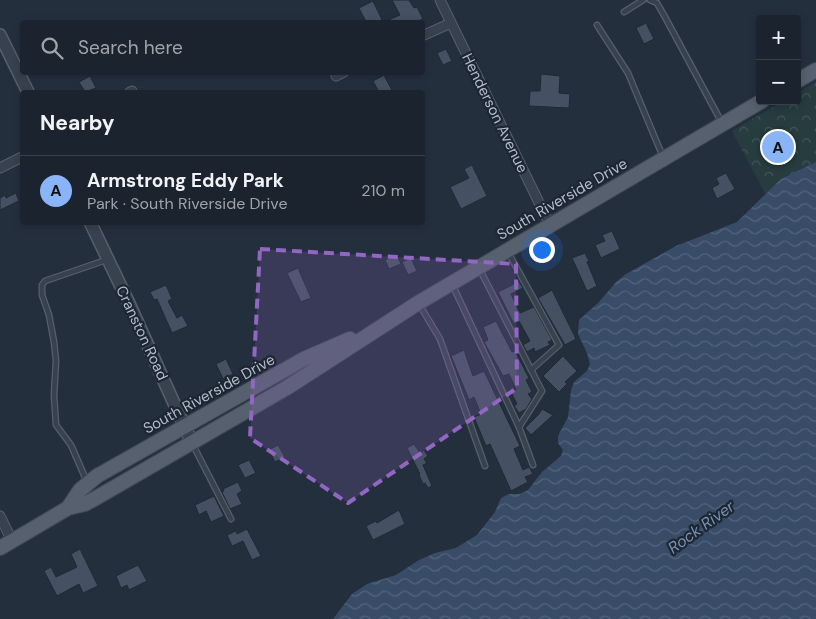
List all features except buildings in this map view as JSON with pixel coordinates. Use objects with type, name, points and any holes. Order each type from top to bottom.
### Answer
[{"type":"main road","points":[[801,78],[816,70]]},
{"type":"main road","name":"South Riverside Drive","points":[[6,544],[68,508],[85,504],[96,498],[288,387],[418,302],[756,105]]},
{"type":"main road","name":"South Riverside Drive","points":[[68,508],[80,490],[88,483],[184,426],[304,359],[380,326]]},
{"type":"street","name":"Henderson Avenue","points":[[440,0],[550,225]]},
{"type":"street","points":[[425,35],[451,22]]},
{"type":"street","points":[[0,35],[27,90]]},
{"type":"street","points":[[0,168],[20,158]]},
{"type":"street","name":"Cranston Road","points":[[91,225],[192,443]]},
{"type":"street","points":[[0,516],[6,544]]},
{"type":"lane","points":[[624,12],[643,0]]},
{"type":"lane","points":[[650,0],[656,3],[665,17],[723,124]]},
{"type":"lane","points":[[597,25],[628,73],[664,159]]},
{"type":"lane","points":[[507,251],[559,345],[531,370]]},
{"type":"lane","points":[[88,483],[71,445],[56,425],[54,394],[56,361],[54,342],[49,315],[41,290],[45,281],[108,259]]},
{"type":"lane","points":[[479,267],[542,391],[519,427]]},
{"type":"lane","points":[[451,283],[519,427],[533,465]]},
{"type":"lane","points":[[418,302],[440,339],[485,466]]},
{"type":"lane","points":[[192,443],[231,519]]},
{"type":"highlighted area","points":[[260,249],[516,264],[517,388],[348,503],[250,438]]},
{"type":"green space","points":[[816,82],[816,162],[781,179],[766,195],[732,131],[776,105],[801,105],[801,91]]},
{"type":"water","name":"Rock River","points":[[816,162],[816,619],[333,619],[352,594],[367,584],[396,575],[419,560],[435,553],[456,548],[477,535],[495,512],[501,498],[509,494],[520,494],[528,490],[542,472],[561,456],[563,450],[558,443],[558,436],[568,417],[571,390],[574,382],[587,371],[590,364],[578,334],[579,320],[599,302],[616,282],[626,274],[676,246],[737,222],[781,179]]},
{"type":"place","name":"Armstrong Eddy Park","points":[[778,147]]}]
